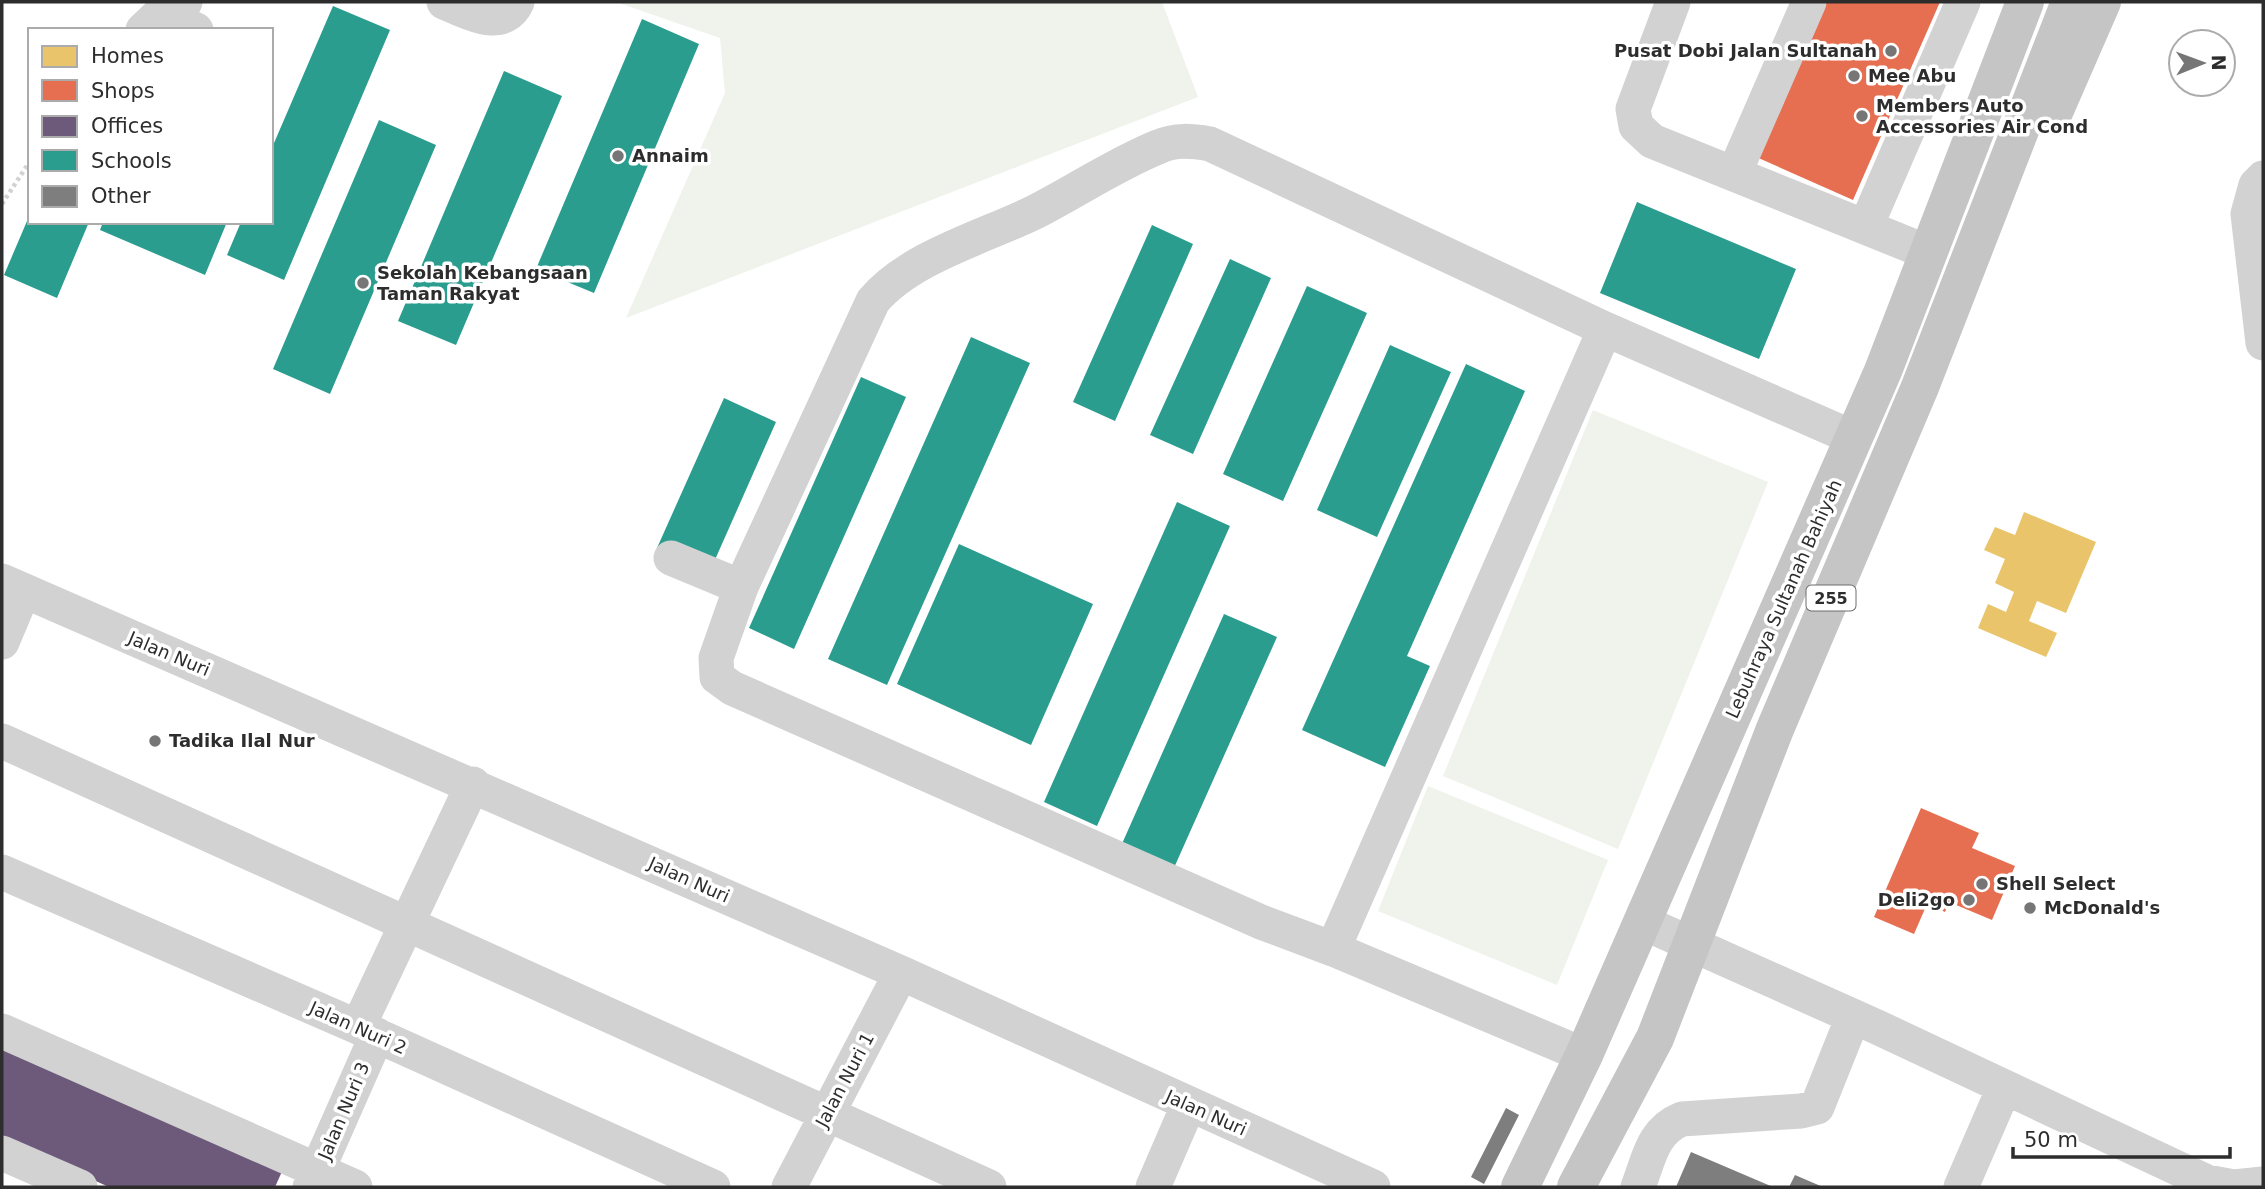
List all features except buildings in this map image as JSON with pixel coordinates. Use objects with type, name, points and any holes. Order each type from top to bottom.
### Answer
[{"type":"main road","points":[[1883,370],[1917,248],[2007,2]]},
{"type":"main road","name":"Lebuhraya Sultanah Bahiyah","points":[[1520,1187],[1584,1055],[1883,370],[2025,2]]},
{"type":"main road","name":"255","points":[[1576,1187],[1655,1038],[1775,729],[1920,387],[2070,2]]},
{"type":"main road","points":[[1920,387],[2033,160],[2102,2]]},
{"type":"street","points":[[444,2],[481,17],[500,18],[513,10],[517,2]]},
{"type":"street","points":[[1672,2],[1633,109],[1636,126],[1652,142],[1917,248]]},
{"type":"street","points":[[1734,174],[1809,2]]},
{"type":"street","points":[[1866,226],[1963,2]]},
{"type":"street","points":[[163,15],[192,28]]},
{"type":"street","points":[[1584,1055],[1333,949],[1261,922],[732,688],[717,677],[716,658],[741,587],[873,300],[884,288],[905,272],[1035,212],[1159,146],[1186,139],[1210,144],[1605,329],[1854,438]]},
{"type":"street","points":[[2263,178],[2256,185],[2248,214],[2263,343]]},
{"type":"street","points":[[1333,949],[1605,329]]},
{"type":"street","points":[[671,558],[741,587]]},
{"type":"street","points":[[2,642],[13,587]]},
{"type":"street","name":"Jalan Nuri","points":[[13,587],[473,784],[901,973],[1188,1106],[1373,1187]]},
{"type":"street","points":[[2,741],[989,1187]]},
{"type":"street","name":"Jalan Nuri 3","points":[[303,1177],[367,1031],[405,925],[473,784]]},
{"type":"street","name":"Jalan Nuri 2","points":[[2,872],[367,1031],[713,1187]]},
{"type":"street","points":[[1642,922],[2207,1182],[2234,1187],[2263,1184]]},
{"type":"street","name":"Jalan Nuri 1","points":[[789,1187],[901,973]]},
{"type":"street","points":[[1638,1187],[1657,1137],[1666,1125],[1682,1119],[1801,1111],[1816,1107],[1853,1017]]},
{"type":"street","points":[[2,1031],[303,1177],[355,1187]]},
{"type":"street","points":[[1961,1187],[2004,1088]]},
{"type":"street","points":[[1153,1187],[1188,1106]]},
{"type":"street","points":[[2,1153],[80,1187]]},
{"type":"path","points":[[2,204],[28,164]]},
{"type":"shaded area","points":[[616,2],[1162,2],[1198,97],[626,318],[725,93],[720,38]]},
{"type":"shaded area","points":[[1593,410],[1768,482],[1618,849],[1443,776]]},
{"type":"shaded area","points":[[1428,786],[1608,860],[1557,985],[1378,911]]},
{"type":"place","name":"Pusat Dobi Jalan Sultanah","points":[[1891,51]]},
{"type":"place","name":"Mee Abu","points":[[1854,76]]},
{"type":"place","name":"Members Auto Accessories Air Cond","points":[[1862,116]]},
{"type":"place","name":"Annaim","points":[[618,156]]},
{"type":"place","name":"Sekolah Kebangsaan Taman Rakyat","points":[[363,283]]},
{"type":"place","name":"Tadika Ilal Nur","points":[[155,741]]},
{"type":"place","name":"Shell Select","points":[[1982,884]]},
{"type":"place","name":"Deli2go","points":[[1969,900]]},
{"type":"place","name":"McDonald's","points":[[2030,908]]}]
